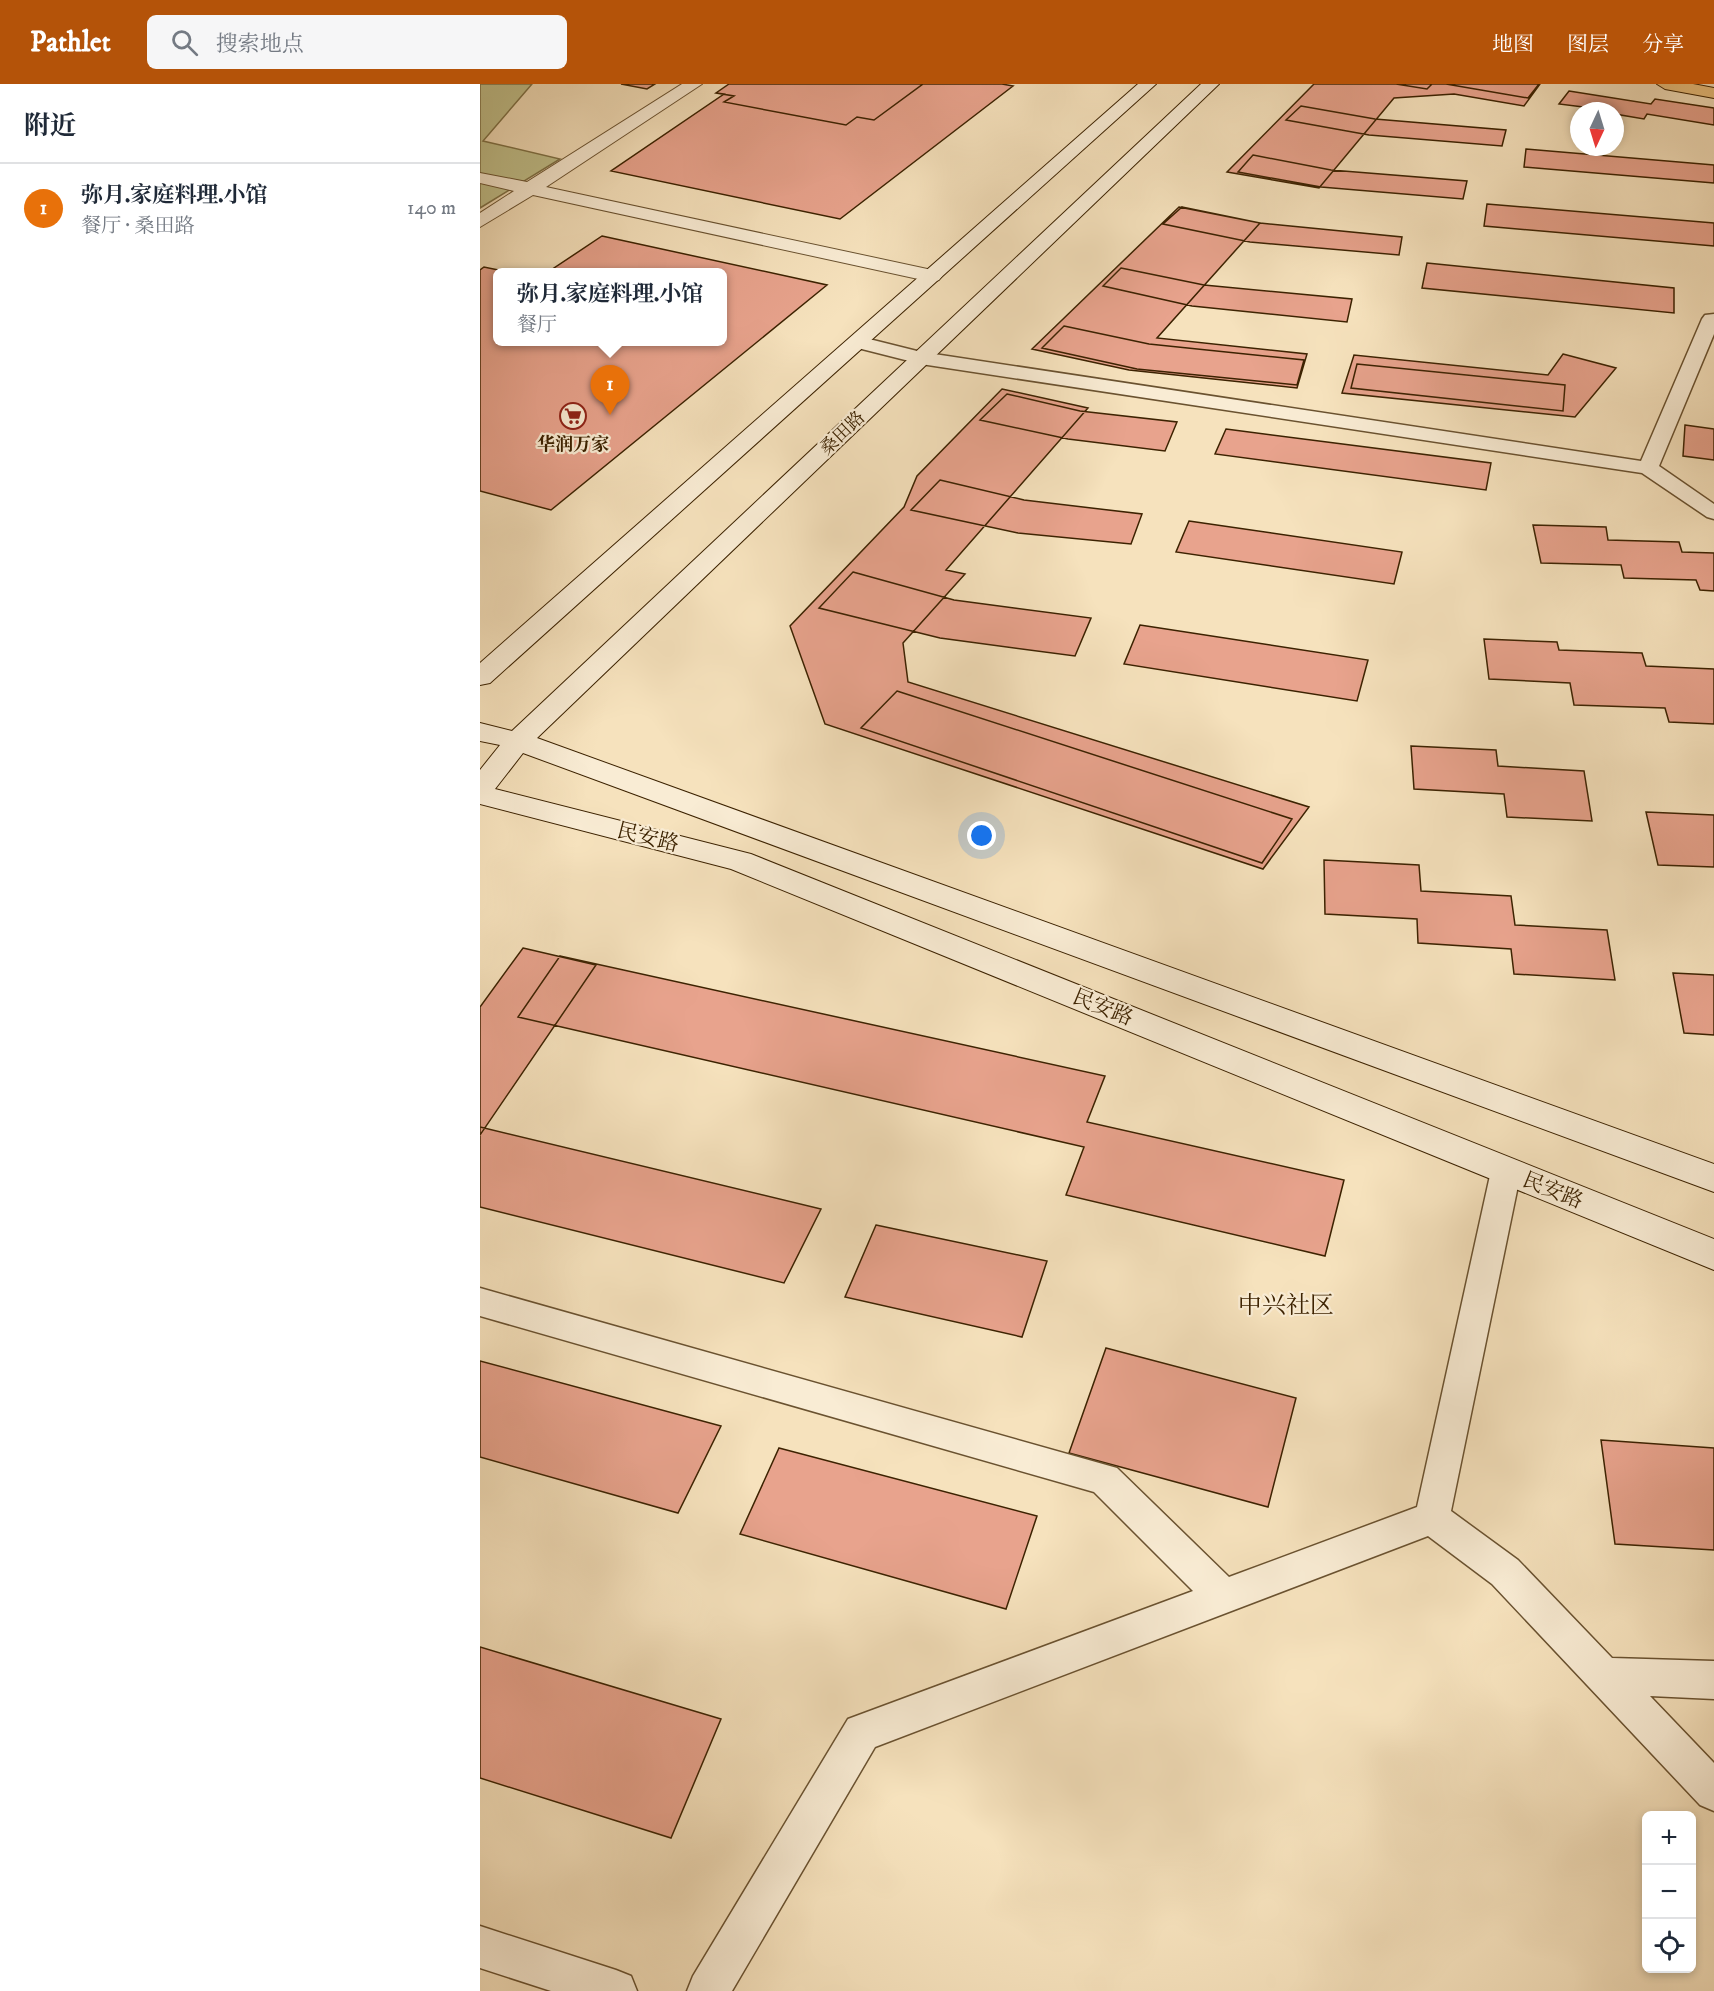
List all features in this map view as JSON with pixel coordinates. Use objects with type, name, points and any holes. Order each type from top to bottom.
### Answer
[{"type":"main road","points":[[480,221],[694,84]]},
{"type":"main road","points":[[480,677],[1148,84]]},
{"type":"main road","name":"桑田路","points":[[480,789],[518,741],[1210,84]]},
{"type":"main road","points":[[1665,84],[1714,93]]},
{"type":"main road","points":[[481,178],[932,276]]},
{"type":"main road","name":"民安路","points":[[480,732],[518,741],[1714,1178]]},
{"type":"main road","name":"民安路","points":[[480,795],[740,861],[1714,1255]]},
{"type":"lane","points":[[1648,468],[1711,319],[1714,319]]},
{"type":"lane","points":[[857,342],[921,358],[1648,468],[1714,513]]},
{"type":"lane","points":[[1432,1518],[1506,1171]]},
{"type":"lane","points":[[480,1302],[1105,1479],[1223,1596]]},
{"type":"lane","points":[[708,1991],[862,1733],[1432,1518]]},
{"type":"lane","points":[[1432,1518],[1505,1572],[1714,1791]]},
{"type":"lane","points":[[1605,1676],[1714,1680]]},
{"type":"lane","points":[[480,1947],[616,1991]]},
{"type":"green space","points":[[480,84],[532,84],[483,141],[560,159],[480,208]]},
{"type":"building","points":[[621,84],[655,84],[647,89]]},
{"type":"building","points":[[729,84],[923,84],[874,120],[857,117],[846,125],[724,102],[734,96],[716,93]]},
{"type":"building","points":[[729,84],[1002,84],[1013,86],[840,219],[611,171],[724,94],[716,93]]},
{"type":"building","points":[[1314,84],[1540,84],[1524,106],[1454,94],[1394,98],[1319,188],[1227,172]]},
{"type":"building","points":[[1396,84],[1432,84],[1427,89]]},
{"type":"building","points":[[1446,84],[1539,84],[1528,98]]},
{"type":"building","points":[[1569,91],[1651,104],[1655,99],[1714,108],[1714,125],[1647,114],[1644,119],[1624,116],[1624,102],[1559,104]]},
{"type":"building","points":[[1301,106],[1375,119],[1506,130],[1502,146],[1369,135],[1286,120]]},
{"type":"building","points":[[1526,149],[1570,153],[1570,156],[1608,156],[1714,165],[1714,183],[1524,167]]},
{"type":"building","points":[[1253,155],[1331,170],[1467,181],[1463,199],[1321,187],[1238,172]]},
{"type":"building","points":[[1487,204],[1714,223],[1714,246],[1484,226]]},
{"type":"building","points":[[1179,207],[1260,223],[1157,338],[1307,354],[1297,388],[1129,370],[1032,349]]},
{"type":"building","points":[[1182,207],[1260,223],[1402,237],[1399,255],[1250,242],[1163,224]]},
{"type":"building","name":"华润万家","points":[[602,236],[827,285],[551,510],[480,491],[480,270],[484,267],[493,269],[493,346],[727,346],[727,268],[554,268]]},
{"type":"building","points":[[1427,263],[1674,288],[1674,313],[1422,288]]},
{"type":"building","points":[[1121,268],[1204,285],[1352,299],[1347,322],[1192,306],[1103,286]]},
{"type":"building","points":[[1064,326],[1149,344],[1304,360],[1297,385],[1137,369],[1042,348]]},
{"type":"building","points":[[1563,354],[1616,368],[1575,417],[1342,393],[1354,355],[1548,375]]},
{"type":"building","points":[[1357,364],[1565,385],[1563,411],[1351,388]]},
{"type":"building","points":[[1002,389],[1088,408],[946,570],[965,574],[903,643],[908,682],[1309,807],[1263,869],[825,724],[790,626],[904,507],[917,476]]},
{"type":"building","points":[[1007,394],[1080,411],[1177,422],[1165,451],[1068,439],[980,420]]},
{"type":"building","points":[[1685,425],[1714,429],[1714,460],[1683,456]]},
{"type":"building","points":[[1226,429],[1491,463],[1486,490],[1215,454]]},
{"type":"building","points":[[940,480],[1024,500],[1142,514],[1131,544],[1018,533],[911,510]]},
{"type":"building","points":[[1189,521],[1402,552],[1394,584],[1176,552]]},
{"type":"building","points":[[1533,525],[1606,527],[1608,540],[1679,542],[1682,552],[1714,553],[1714,591],[1700,590],[1696,580],[1624,578],[1621,565],[1541,563]]},
{"type":"building","points":[[853,572],[954,600],[1091,618],[1075,656],[940,638],[819,608]]},
{"type":"building","points":[[1140,625],[1368,660],[1357,701],[1124,664]]},
{"type":"building","points":[[1484,639],[1557,642],[1559,650],[1642,653],[1646,666],[1714,669],[1714,724],[1669,722],[1665,708],[1574,705],[1570,683],[1489,679]]},
{"type":"building","points":[[897,691],[1292,819],[1262,863],[861,728]]},
{"type":"building","points":[[1411,746],[1496,750],[1498,766],[1584,771],[1592,821],[1507,817],[1504,794],[1414,789]]},
{"type":"building","points":[[1646,812],[1714,815],[1714,867],[1658,865]]},
{"type":"building","points":[[1324,860],[1419,865],[1421,891],[1511,896],[1515,925],[1607,930],[1615,980],[1514,974],[1511,949],[1418,943],[1417,919],[1325,914]]},
{"type":"building","points":[[523,948],[596,965],[480,1135],[480,1007]]},
{"type":"building","points":[[560,956],[1105,1076],[1087,1122],[1344,1180],[1325,1256],[1066,1195],[1084,1147],[518,1017]]},
{"type":"building","points":[[1673,973],[1714,975],[1714,1035],[1684,1033]]},
{"type":"building","points":[[480,1127],[821,1209],[784,1283],[480,1207]]},
{"type":"building","points":[[876,1225],[1047,1261],[1022,1337],[845,1297]]},
{"type":"building","points":[[1106,1348],[1296,1398],[1268,1507],[1069,1453]]},
{"type":"building","points":[[480,1361],[721,1426],[678,1513],[480,1457]]},
{"type":"building","points":[[1601,1440],[1714,1448],[1714,1550],[1615,1544]]},
{"type":"building","points":[[779,1448],[1037,1516],[1006,1609],[740,1534]]},
{"type":"building","points":[[480,1647],[721,1719],[671,1838],[480,1778]]},
{"type":"place","name":"弥月.家庭料理.小馆","points":[[610,415]]},
{"type":"place","name":"华润万家","points":[[573,416]]},
{"type":"district","name":"中兴社区","points":[[1286,1305]]}]
